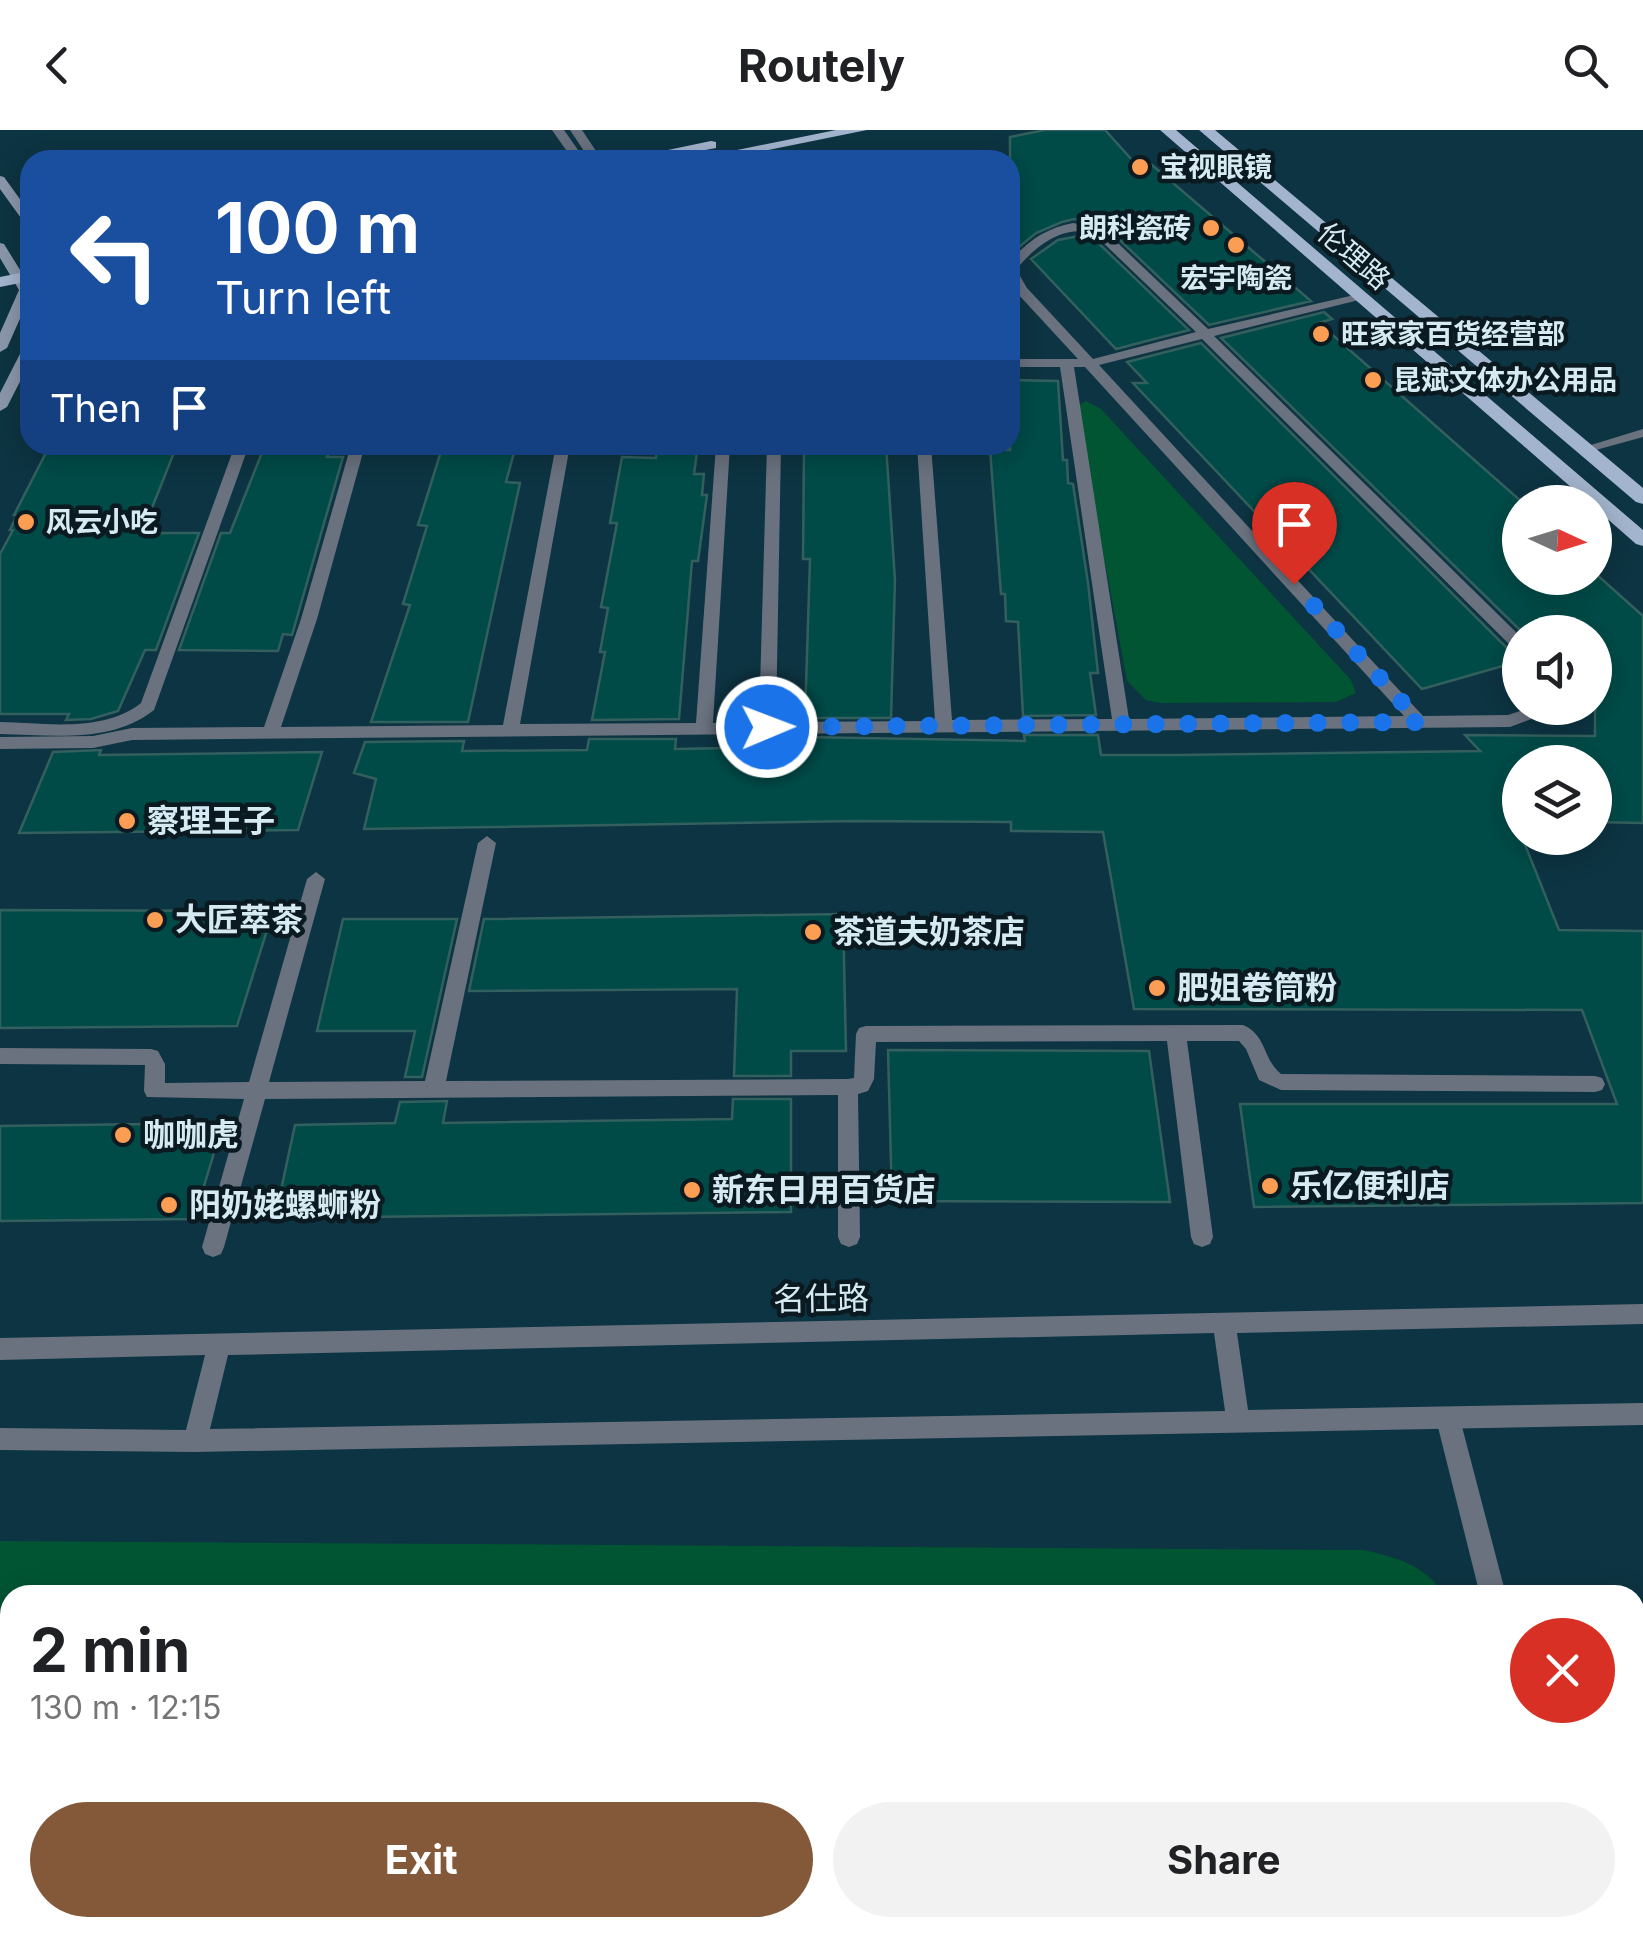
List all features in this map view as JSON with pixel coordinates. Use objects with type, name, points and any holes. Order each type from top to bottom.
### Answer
[{"type":"main road","points":[[680,150],[784,130]]},
{"type":"main road","points":[[751,150],[860,130]]},
{"type":"main road","name":"伦理路","points":[[1167,130],[1643,540]]},
{"type":"main road","name":"伦理路","points":[[1206,130],[1643,498]]},
{"type":"main road","points":[[0,180],[20,208]]},
{"type":"main road","points":[[0,247],[20,274]]},
{"type":"main road","points":[[0,348],[20,300]]},
{"type":"main road","points":[[0,407],[20,368]]},
{"type":"street","points":[[1020,256],[1029,245],[1066,228],[1086,226],[1098,231],[1502,627]]},
{"type":"street","points":[[1020,286],[1420,722]]},
{"type":"street","points":[[1020,364],[1092,363],[1358,296]]},
{"type":"street","points":[[1066,363],[1121,725]]},
{"type":"street","points":[[1585,449],[1643,434]]},
{"type":"street","points":[[0,728],[100,727],[140,716],[148,706],[238,455]]},
{"type":"street","points":[[271,732],[309,619],[355,455]]},
{"type":"street","points":[[510,731],[562,455]]},
{"type":"street","points":[[704,728],[721,455]]},
{"type":"street","points":[[767,727],[774,455]]},
{"type":"street","points":[[925,455],[944,724]]},
{"type":"street","points":[[0,744],[94,742],[132,734],[1502,721]]},
{"type":"street","points":[[434,1090],[487,843]]},
{"type":"street","points":[[212,1247],[316,879]]},
{"type":"street","points":[[0,1056],[151,1057],[155,1064],[154,1091],[848,1087],[861,1085],[864,1079],[866,1034],[1243,1033],[1258,1047],[1262,1072],[1269,1080],[1281,1082],[1595,1084]]},
{"type":"street","points":[[1176,1034],[1202,1236]]},
{"type":"street","points":[[848,1087],[849,1237]]},
{"type":"street","name":"名仕路","points":[[0,1349],[1643,1314]]},
{"type":"street","points":[[1224,1323],[1238,1422]]},
{"type":"street","points":[[196,1441],[219,1344]]},
{"type":"street","points":[[0,1439],[196,1441],[1643,1414]]},
{"type":"street","points":[[1448,1419],[1490,1585]]},
{"type":"green space","points":[[1086,401],[1101,409],[1351,680],[1356,693],[1336,702],[1160,703],[1146,700],[1127,681],[1076,407]]},
{"type":"green space","points":[[0,1541],[1364,1550],[1399,1560],[1429,1576],[1437,1585],[0,1585]]},
{"type":"building","points":[[1045,130],[1105,130],[1133,161],[1145,159],[1311,301],[1209,325],[1103,224],[1074,219],[1062,222],[1036,233],[1020,246],[1020,150],[1010,150],[1010,137]]},
{"type":"building","points":[[1092,237],[1189,330],[1116,349],[1031,259],[1058,240]]},
{"type":"building","points":[[1324,312],[1332,319],[1319,323],[1503,485],[1502,595],[1612,595],[1612,588],[1643,616],[1643,823],[1612,822],[1612,745],[1502,745],[1502,855],[1529,855],[1559,930],[1643,931],[1643,1203],[1254,1207],[1240,1104],[1617,1104],[1582,1010],[1134,1009],[1103,832],[1011,831],[1011,822],[856,821],[364,829],[376,779],[354,773],[365,742],[464,741],[462,751],[587,750],[589,739],[676,739],[675,749],[803,747],[804,737],[1025,741],[1024,735],[1098,735],[1101,755],[1480,751],[1465,735],[1595,736],[1595,725],[1612,725],[1612,615],[1505,615],[1221,338]]},
{"type":"building","points":[[1201,343],[1502,643],[1502,666],[1422,689],[1133,383],[1147,383],[1127,362]]},
{"type":"building","points":[[1020,380],[1058,381],[1063,460],[1067,460],[1068,483],[1073,484],[1088,583],[1098,673],[1090,673],[1096,715],[1023,716],[1018,622],[1006,621],[1005,594],[1001,594],[990,455],[1020,455]]},
{"type":"building","points":[[45,455],[173,455],[142,533],[199,533],[156,650],[145,650],[118,711],[91,719],[66,720],[69,714],[0,714],[0,554],[13,530],[14,515]]},
{"type":"building","points":[[261,455],[343,457],[292,635],[283,634],[278,651],[179,650],[221,533],[230,533]]},
{"type":"building","points":[[440,455],[513,455],[506,482],[520,483],[468,722],[371,722],[410,605],[403,604],[427,526],[418,525]]},
{"type":"building","points":[[697,455],[694,474],[704,474],[702,495],[707,495],[698,561],[692,561],[679,719],[592,720],[605,652],[600,652],[608,608],[601,607],[617,523],[610,523],[622,457]]},
{"type":"building","points":[[804,455],[887,455],[895,580],[891,718],[805,718],[810,559],[803,559]]},
{"type":"building","points":[[101,750],[99,755],[322,752],[298,830],[19,833],[53,752]]},
{"type":"building","points":[[0,910],[273,911],[237,1026],[0,1028]]},
{"type":"building","points":[[843,914],[846,1051],[791,1051],[791,1076],[734,1076],[737,989],[469,991],[484,919]]},
{"type":"building","points":[[343,919],[457,919],[422,1077],[405,1077],[415,1031],[317,1031]]},
{"type":"building","points":[[888,1050],[1149,1051],[1170,1202],[892,1201]]},
{"type":"building","points":[[733,1099],[791,1099],[791,1212],[275,1218],[295,1125],[395,1123],[400,1102],[447,1101],[443,1123],[732,1119]]},
{"type":"building","points":[[223,1123],[194,1219],[0,1221],[0,1126]]},
{"type":"place","name":"宝视眼镜","points":[[1140,167]]},
{"type":"place","name":"朗科瓷砖","points":[[1211,228]]},
{"type":"place","name":"宏宇陶瓷","points":[[1236,245]]},
{"type":"place","name":"旺家家百货经营部","points":[[1321,334]]},
{"type":"place","name":"昆斌文体办公用品","points":[[1373,380]]},
{"type":"place","name":"风云小吃","points":[[26,522]]},
{"type":"place","name":"察理王子","points":[[127,821]]},
{"type":"place","name":"大匠萃茶","points":[[155,920]]},
{"type":"place","name":"茶道夫奶茶店","points":[[813,932]]},
{"type":"place","name":"肥姐卷筒粉","points":[[1157,988]]},
{"type":"place","name":"咖咖虎","points":[[123,1135]]},
{"type":"place","name":"乐亿便利店","points":[[1270,1186]]},
{"type":"place","name":"新东日用百货店","points":[[692,1190]]},
{"type":"place","name":"阳奶姥螺蛳粉","points":[[169,1205]]},
{"type":"route","points":[[767,727],[1420,722],[1294,584]]}]
